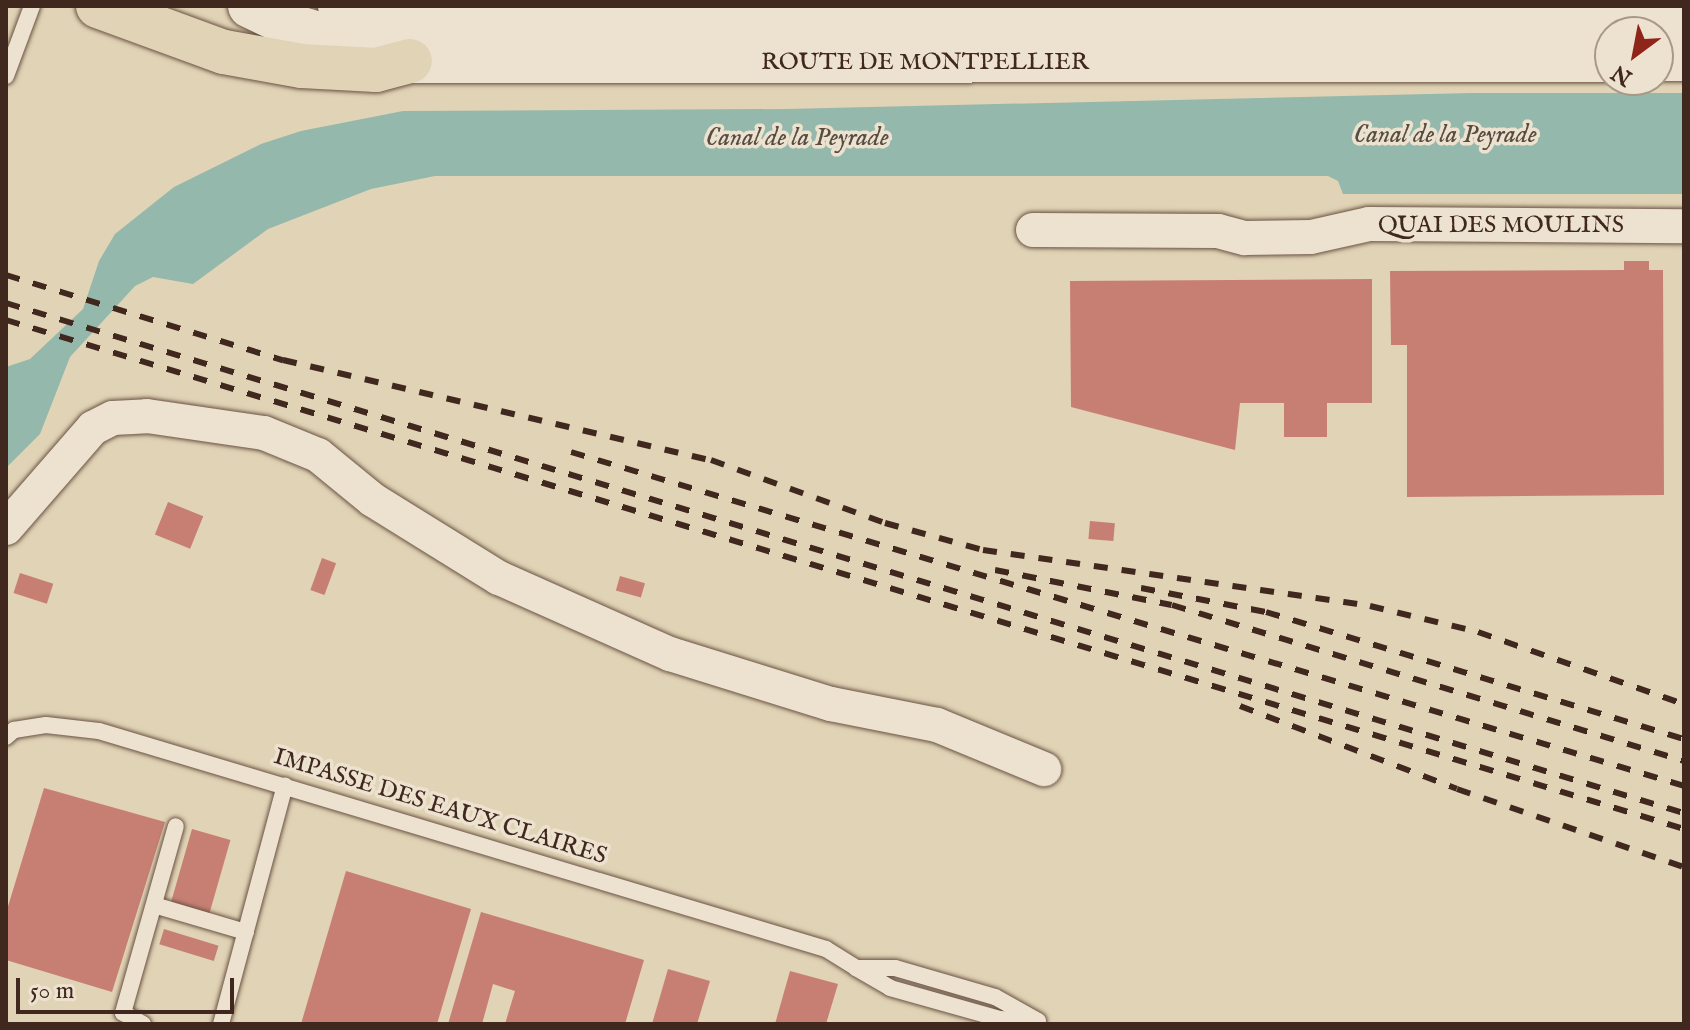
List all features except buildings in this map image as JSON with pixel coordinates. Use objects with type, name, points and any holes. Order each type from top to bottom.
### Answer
[{"type":"main road","points":[[98,6],[224,52],[255,58],[376,70],[410,61]]},
{"type":"main road","name":"ROUTE DE MONTPELLIER","points":[[250,6],[292,26],[410,61],[1594,60]]},
{"type":"main road","name":"ROUTE DE MONTPELLIER","points":[[340,6],[408,21],[1224,18],[1684,24]]},
{"type":"street","name":"QUAI DES MOULINS","points":[[1033,230],[1218,231],[1258,238],[1311,237],[1369,224],[1684,226]]},
{"type":"street","points":[[6,528],[93,428],[113,418],[147,416],[264,433],[318,455],[373,500],[499,578],[670,654],[831,704],[937,725],[1044,769]]},
{"type":"lane","points":[[6,76],[32,6]]},
{"type":"lane","name":"IMPASSE DES EAUX CLAIRES","points":[[6,737],[14,730],[68,725],[285,785],[826,949],[904,992],[1000,1019],[1041,1023]]},
{"type":"lane","points":[[221,1024],[285,785]]},
{"type":"lane","points":[[143,1024],[123,1013],[176,826]]},
{"type":"lane","points":[[154,905],[246,932]]},
{"type":"water","name":"Canal de la Peyrade","points":[[1472,93],[1674,96],[1674,93],[1684,93],[1684,194],[1343,194],[1338,181],[1328,176],[435,176],[371,189],[268,229],[193,284],[153,277],[135,286],[70,357],[40,434],[6,468],[6,367],[30,359],[83,309],[99,261],[115,234],[174,187],[261,144],[301,131],[403,111],[787,109]]},
{"type":"railway","points":[[6,275],[283,360],[711,460],[885,523],[983,550],[1370,606],[1478,632],[1684,704]]},
{"type":"railway","points":[[6,303],[1684,813]]},
{"type":"railway","points":[[6,320],[1684,829]]},
{"type":"railway","points":[[571,452],[1684,786]]},
{"type":"railway","points":[[995,570],[1172,605],[1684,761]]},
{"type":"railway","points":[[1141,588],[1266,612],[1684,739]]},
{"type":"railway","points":[[1240,706],[1457,789],[1684,867]]}]
